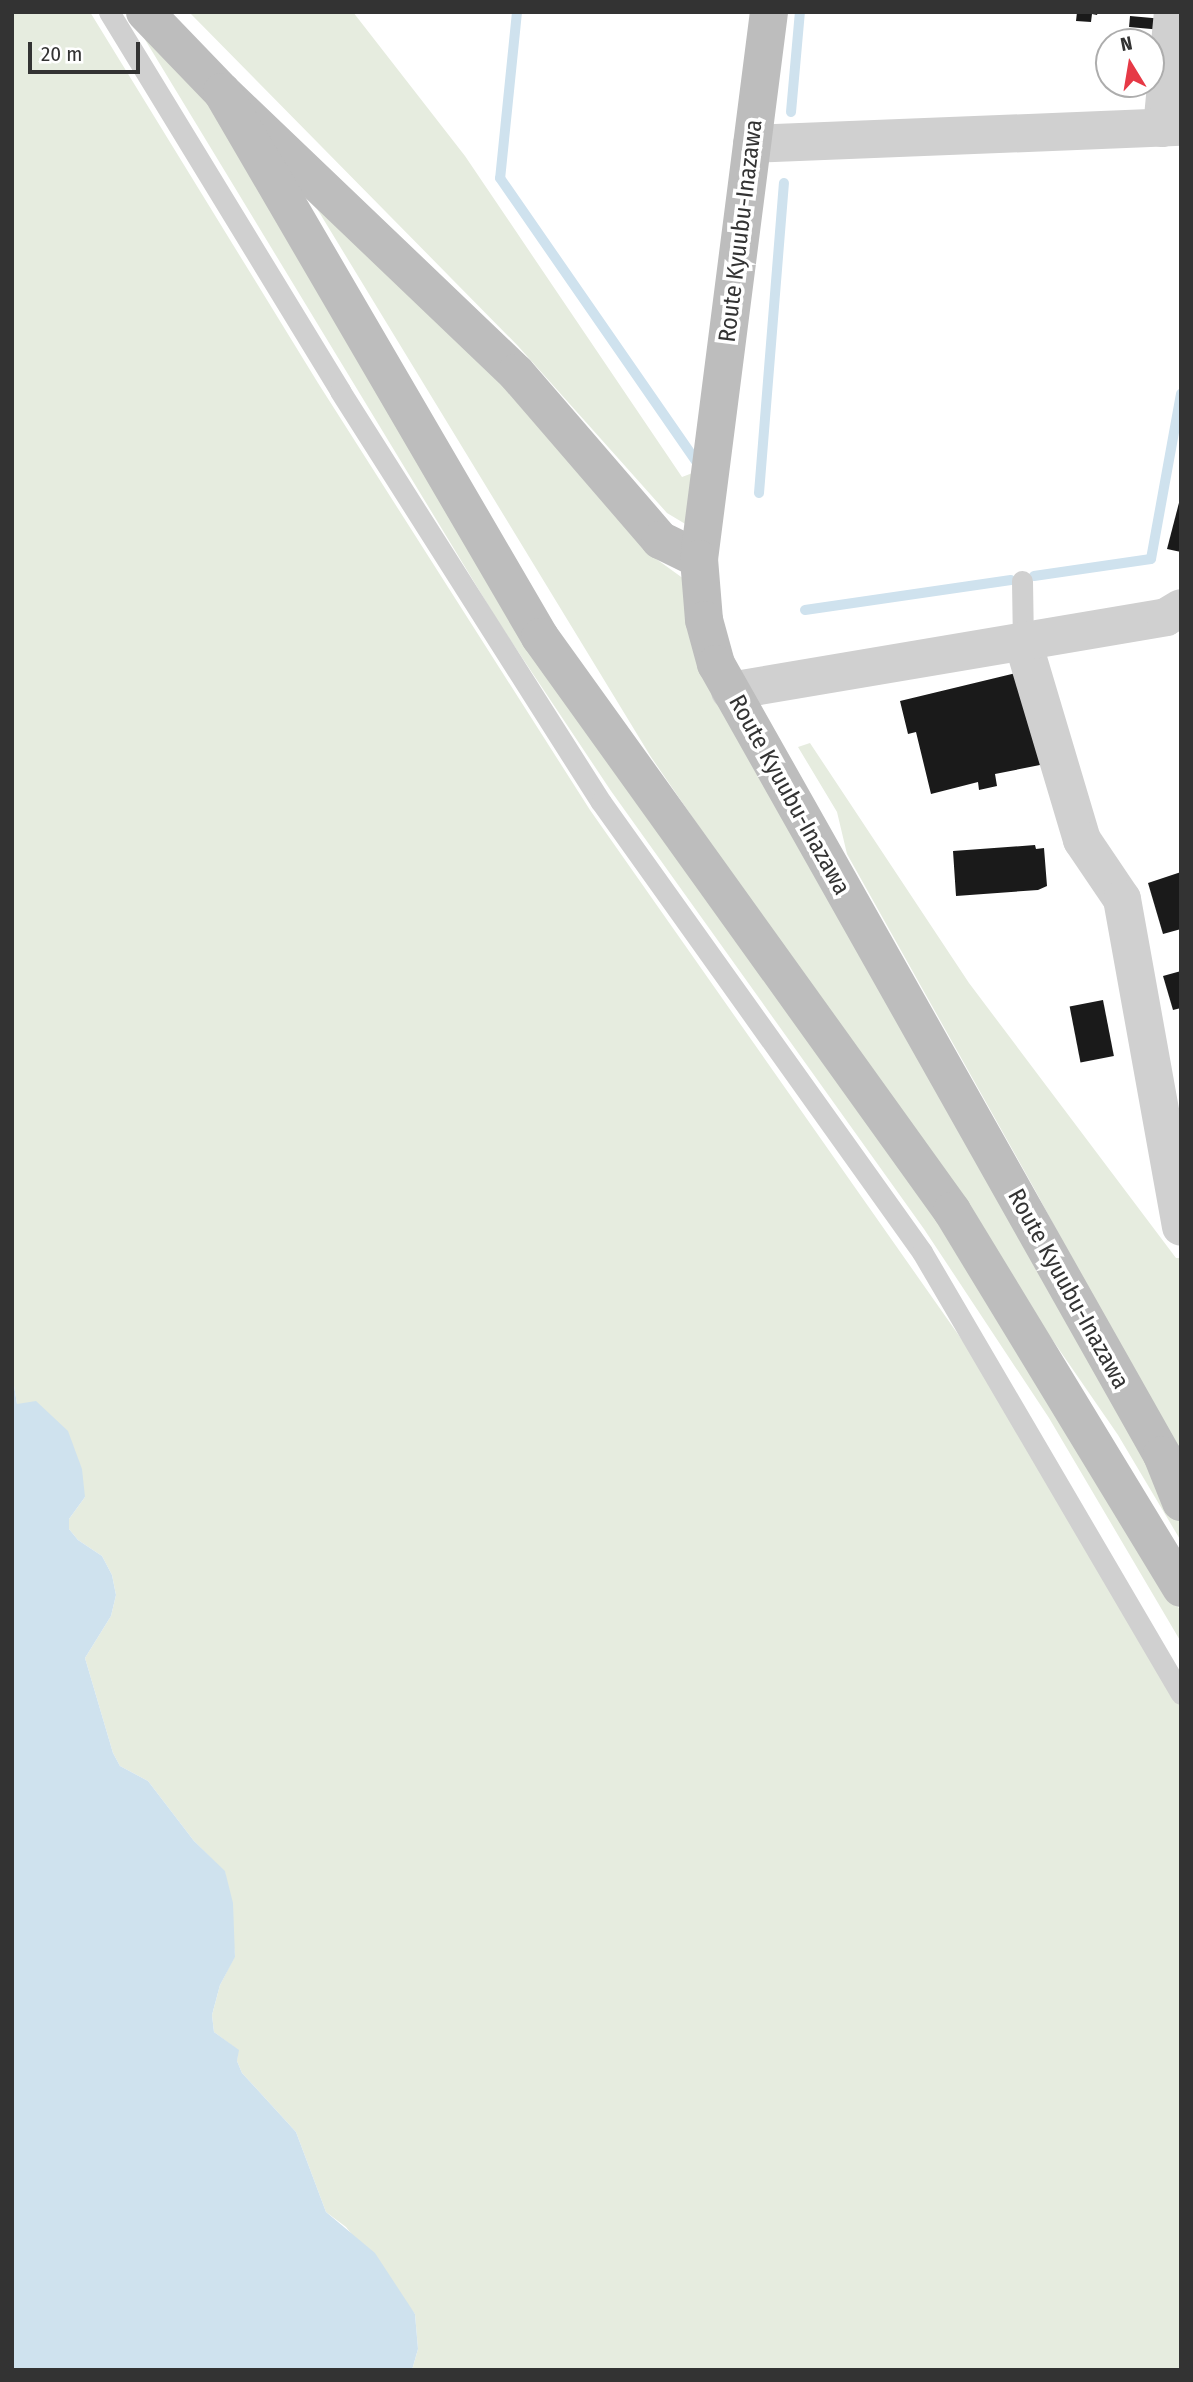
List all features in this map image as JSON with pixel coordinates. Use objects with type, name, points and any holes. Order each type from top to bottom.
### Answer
[{"type":"street","points":[[145,12],[222,92],[516,373],[660,540],[699,559]]},
{"type":"street","name":"Route Kyuubu-Inazawa","points":[[769,12],[699,559],[704,620],[716,664],[1162,1455],[1181,1502]]},
{"type":"street","points":[[752,144],[1171,128],[1173,12]]},
{"type":"street","points":[[222,92],[540,637],[952,1210],[1181,1588]]},
{"type":"street","points":[[730,691],[1166,617],[1181,608]]},
{"type":"street","points":[[1023,642],[1082,840],[1122,898],[1176,1168],[1181,1227]]},
{"type":"lane","points":[[109,12],[340,391],[601,802],[922,1252],[1181,1694]]},
{"type":"lane","points":[[1022,581],[1023,642]]},
{"type":"shaded area","points":[[12,12],[90,12],[318,383],[590,810],[974,1357],[1181,1701],[1181,2370],[412,2370],[418,2349],[415,2314],[346,2227],[326,2212],[296,2132],[242,2073],[237,2061],[238,2050],[214,2032],[212,2015],[220,1985],[235,1956],[225,1872],[194,1841],[148,1781],[120,1766],[113,1753],[85,1658],[111,1616],[116,1595],[112,1575],[102,1556],[78,1540],[69,1529],[69,1519],[85,1497],[17,1404],[12,1373]]},
{"type":"shaded area","points":[[189,12],[353,12],[465,156],[682,477],[711,466],[692,528],[667,513],[518,346]]},
{"type":"shaded area","points":[[141,33],[208,93],[1080,1440],[1181,1612],[1181,1642],[1049,1418],[924,1229],[611,791],[499,623]]},
{"type":"shaded area","points":[[305,189],[514,397],[648,553],[702,592],[703,611],[1181,1521],[1181,1541],[1118,1435],[651,757]]},
{"type":"shaded area","points":[[810,743],[969,983],[1176,1258],[1181,1258],[1181,1462],[1035,1190],[847,854],[837,812],[798,747]]},
{"type":"water","points":[[12,1373],[17,1404],[36,1401],[68,1431],[82,1469],[85,1497],[69,1519],[69,1529],[78,1540],[102,1556],[112,1575],[116,1595],[111,1616],[85,1658],[113,1753],[120,1766],[148,1781],[194,1841],[225,1871],[233,1903],[235,1957],[220,1985],[212,2015],[214,2032],[239,2050],[237,2061],[242,2073],[296,2132],[326,2212],[375,2253],[415,2314],[418,2349],[412,2370],[12,2370]]},
{"type":"building","points":[[1077,12],[1098,12],[1097,15],[1092,14],[1091,22],[1076,21]]},
{"type":"building","points":[[1130,16],[1155,18],[1154,28],[1129,27]]},
{"type":"building","points":[[1181,495],[1181,552],[1167,549]]},
{"type":"building","points":[[1016,673],[1050,763],[995,774],[997,786],[979,790],[978,782],[931,794],[916,732],[908,734],[900,701]]},
{"type":"building","points":[[1035,845],[1036,849],[1044,848],[1047,886],[1038,890],[956,896],[953,851]]},
{"type":"building","points":[[1181,872],[1181,929],[1163,934],[1148,883]]},
{"type":"building","points":[[1181,971],[1181,1008],[1173,1010],[1163,976]]},
{"type":"building","points":[[1103,1000],[1114,1056],[1081,1062],[1070,1006]]},
{"type":"waterway","points":[[517,12],[500,178],[700,467]]},
{"type":"waterway","points":[[791,112],[800,12]]},
{"type":"waterway","points":[[759,493],[784,183]]},
{"type":"waterway","points":[[1034,576],[1151,559],[1181,394]]},
{"type":"waterway","points":[[805,610],[1011,580]]}]
